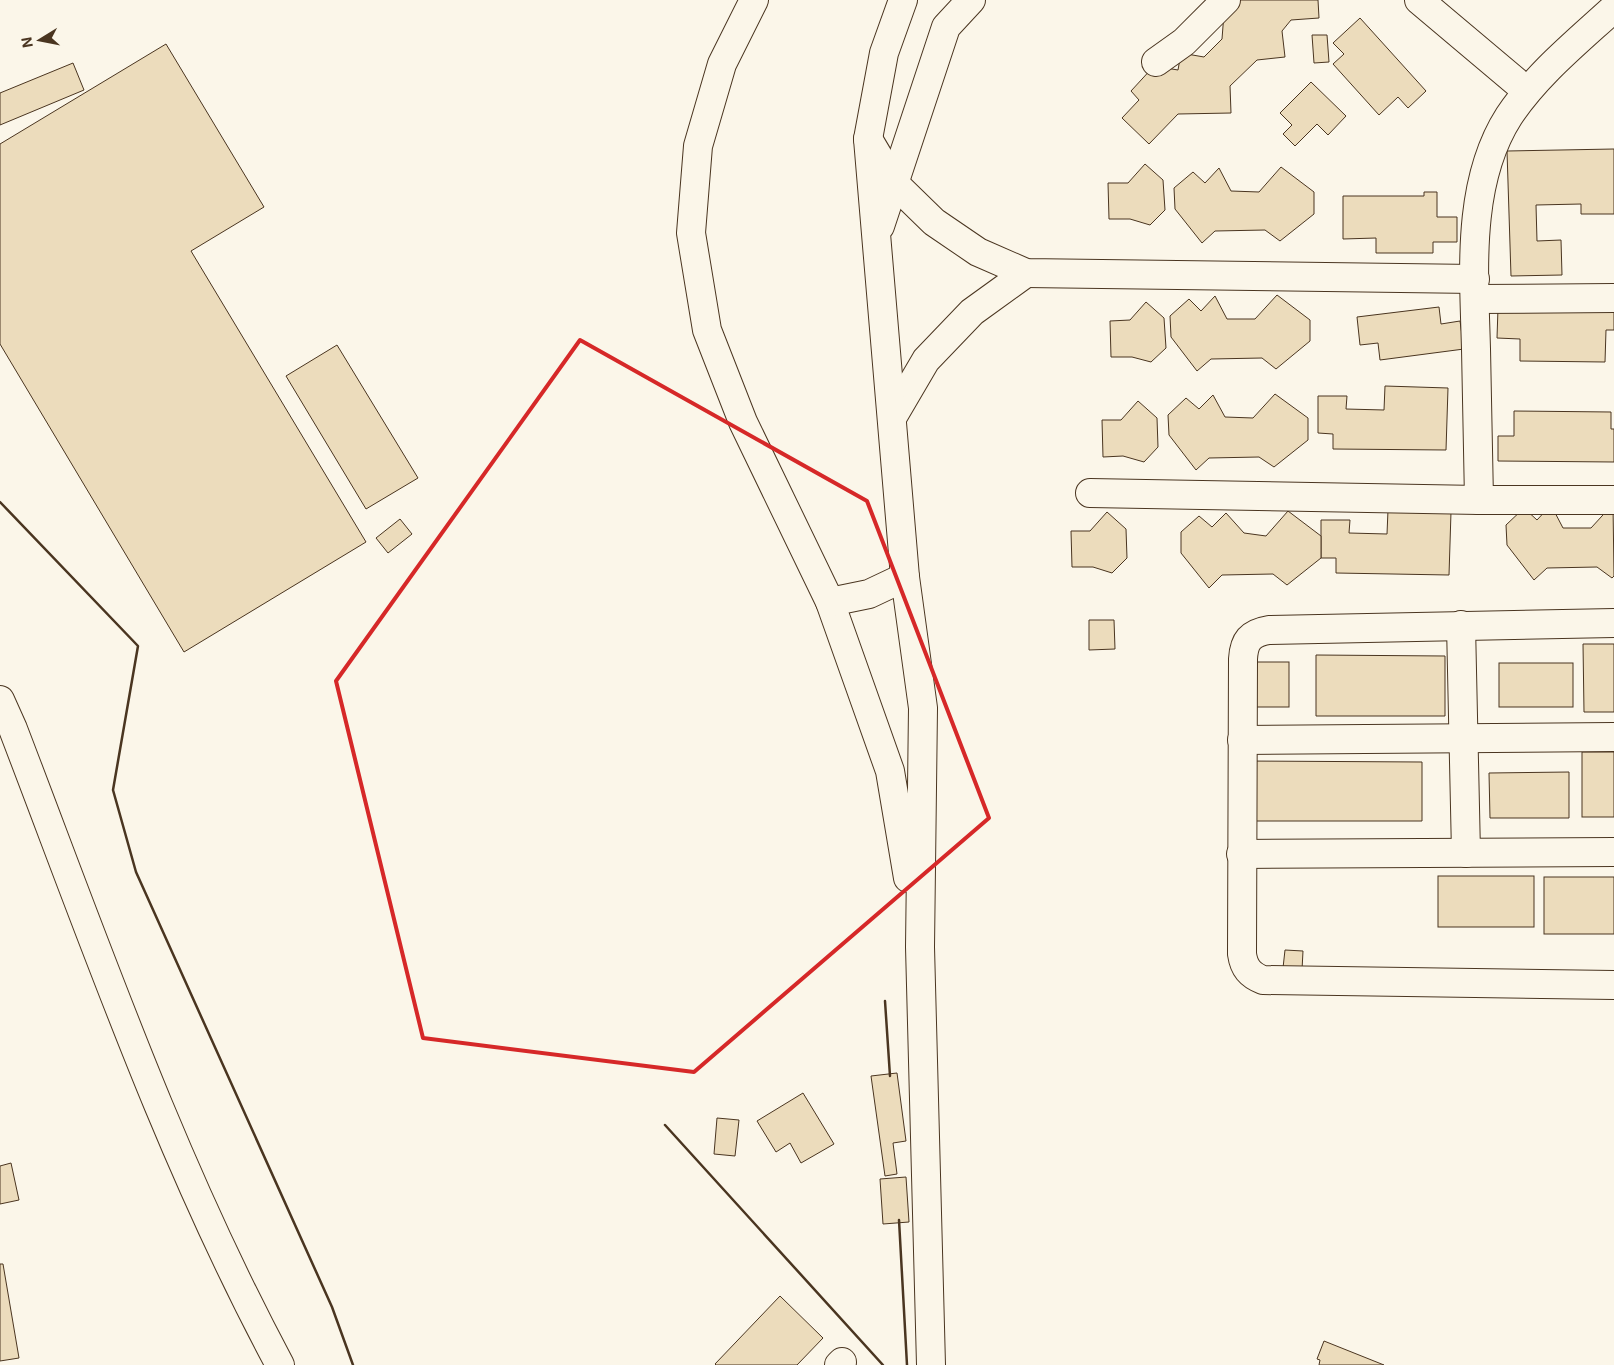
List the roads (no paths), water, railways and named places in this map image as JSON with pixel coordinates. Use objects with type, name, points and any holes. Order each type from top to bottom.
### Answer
[{"type":"street","points":[[754,0],[722,64],[698,146],[692,233],[707,330],[743,422],[830,602],[890,771],[920,947]]},
{"type":"street","points":[[903,0],[884,53],[868,140],[905,577],[923,708],[920,947],[931,1365]]},
{"type":"street","points":[[876,237],[946,27],[970,0]]},
{"type":"street","points":[[1156,62],[1184,42],[1226,0]]},
{"type":"street","points":[[1419,0],[1527,91]]},
{"type":"street","points":[[1479,500],[1475,289],[1477,211],[1483,178],[1494,147],[1508,118],[1527,91],[1549,67],[1614,8]]},
{"type":"street","points":[[868,140],[894,183],[934,222],[978,252],[1026,273],[1475,289],[1614,298]]},
{"type":"street","points":[[892,418],[926,360],[972,312],[1026,273]]},
{"type":"street","points":[[1090,493],[1479,500],[1614,500]]},
{"type":"street","points":[[830,602],[869,594],[905,577]]},
{"type":"street","points":[[1614,623],[1269,630],[1260,631],[1252,635],[1246,642],[1243,650],[1241,854],[1243,963],[1255,977],[1263,980],[1614,985]]},
{"type":"street","points":[[1461,625],[1466,853]]},
{"type":"street","points":[[0,700],[20,747],[161,1112],[227,1261],[280,1365]]},
{"type":"street","points":[[1242,740],[1614,737]]},
{"type":"street","points":[[1241,854],[1614,852]]}]
